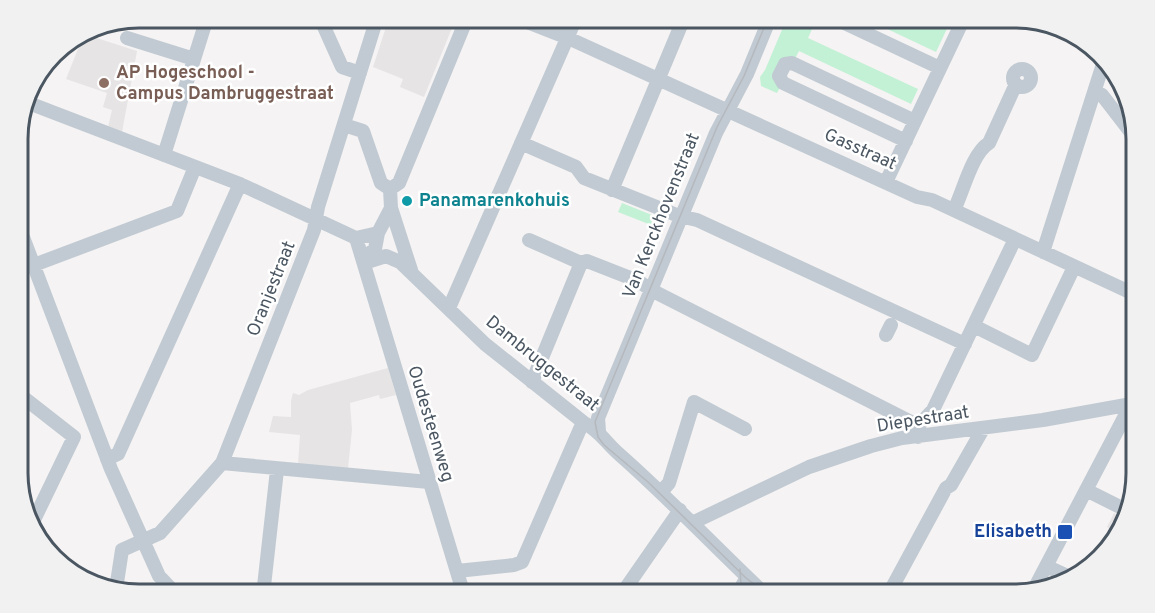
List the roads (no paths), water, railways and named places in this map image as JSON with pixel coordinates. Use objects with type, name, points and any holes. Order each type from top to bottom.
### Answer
[{"type":"street","points":[[164,155],[204,28]]},
{"type":"street","points":[[324,28],[342,67],[360,73]]},
{"type":"street","name":"Oranjestraat","points":[[117,582],[122,550],[160,533],[222,464],[315,230],[373,28]]},
{"type":"street","points":[[390,189],[399,183],[463,28]]},
{"type":"street","name":"Gasstraat","points":[[542,28],[917,197],[932,200],[1126,290]]},
{"type":"street","points":[[449,308],[572,28]]},
{"type":"street","points":[[612,190],[680,28]]},
{"type":"street","name":"Van Kerckhovenstraat","points":[[599,431],[598,418],[681,217],[727,110],[747,74],[766,28]]},
{"type":"street","points":[[855,28],[940,68]]},
{"type":"street","points":[[886,182],[959,28]]},
{"type":"street","points":[[126,38],[194,59]]},
{"type":"street","points":[[906,141],[783,83],[778,76],[780,69],[785,64],[792,63],[915,121]]},
{"type":"street","points":[[1043,252],[1102,69]]},
{"type":"street","points":[[954,210],[982,147],[989,143],[1016,84]]},
{"type":"street","points":[[1095,92],[1102,95],[1126,126]]},
{"type":"street","points":[[34,105],[240,184],[356,238],[378,232]]},
{"type":"street","points":[[344,125],[363,131],[381,183],[390,189]]},
{"type":"street","points":[[521,144],[576,167],[584,178],[681,217],[697,220],[892,323],[965,344]]},
{"type":"street","points":[[34,265],[177,212],[195,167]]},
{"type":"street","points":[[106,459],[118,454],[240,184]]},
{"type":"street","points":[[364,263],[367,255],[375,249],[378,232],[388,214],[390,189]]},
{"type":"street","points":[[388,214],[411,272]]},
{"type":"street","points":[[356,238],[364,263]]},
{"type":"street","points":[[529,240],[581,263],[587,261],[638,281],[918,431],[933,410],[1015,239]]},
{"type":"street","name":"Dambruggestraat","points":[[364,263],[391,256],[411,272],[484,344],[583,422],[599,431],[609,446],[680,510],[754,584]]},
{"type":"street","points":[[29,257],[34,265],[106,459],[159,576],[167,584]]},
{"type":"street","name":"Oudesteenweg","points":[[364,263],[461,584]]},
{"type":"street","points":[[532,382],[581,263]]},
{"type":"street","points":[[974,326],[1032,355],[1074,267]]},
{"type":"street","points":[[28,401],[74,437]]},
{"type":"street","points":[[661,492],[669,483],[694,402],[745,429]]},
{"type":"street","name":"Diepestraat","points":[[692,523],[809,467],[918,431],[983,429],[1126,402]]},
{"type":"street","points":[[1038,582],[1126,417]]},
{"type":"street","points":[[457,571],[514,566],[522,562],[583,422]]},
{"type":"street","points":[[37,515],[74,437],[94,429]]},
{"type":"street","points":[[894,584],[940,498],[951,485],[983,429]]},
{"type":"street","points":[[222,464],[429,482]]},
{"type":"street","points":[[264,584],[277,470]]},
{"type":"street","points":[[1086,490],[1121,508]]},
{"type":"street","points":[[629,584],[680,510]]},
{"type":"street","points":[[1046,566],[1063,574]]},
{"type":"street","points":[[743,584],[747,577]]},
{"type":"tram line","points":[[754,584],[648,482],[604,445],[598,437],[595,422],[717,127],[744,76],[764,28]]},
{"type":"tram line","points":[[740,569],[741,584]]},
{"type":"place","name":"AP Hogeschool - Campus Dambruggestraat","points":[[104,83]]},
{"type":"place","name":"Panamarenkohuis","points":[[407,201]]},
{"type":"place","name":"Elisabeth","points":[[1065,532]]}]
